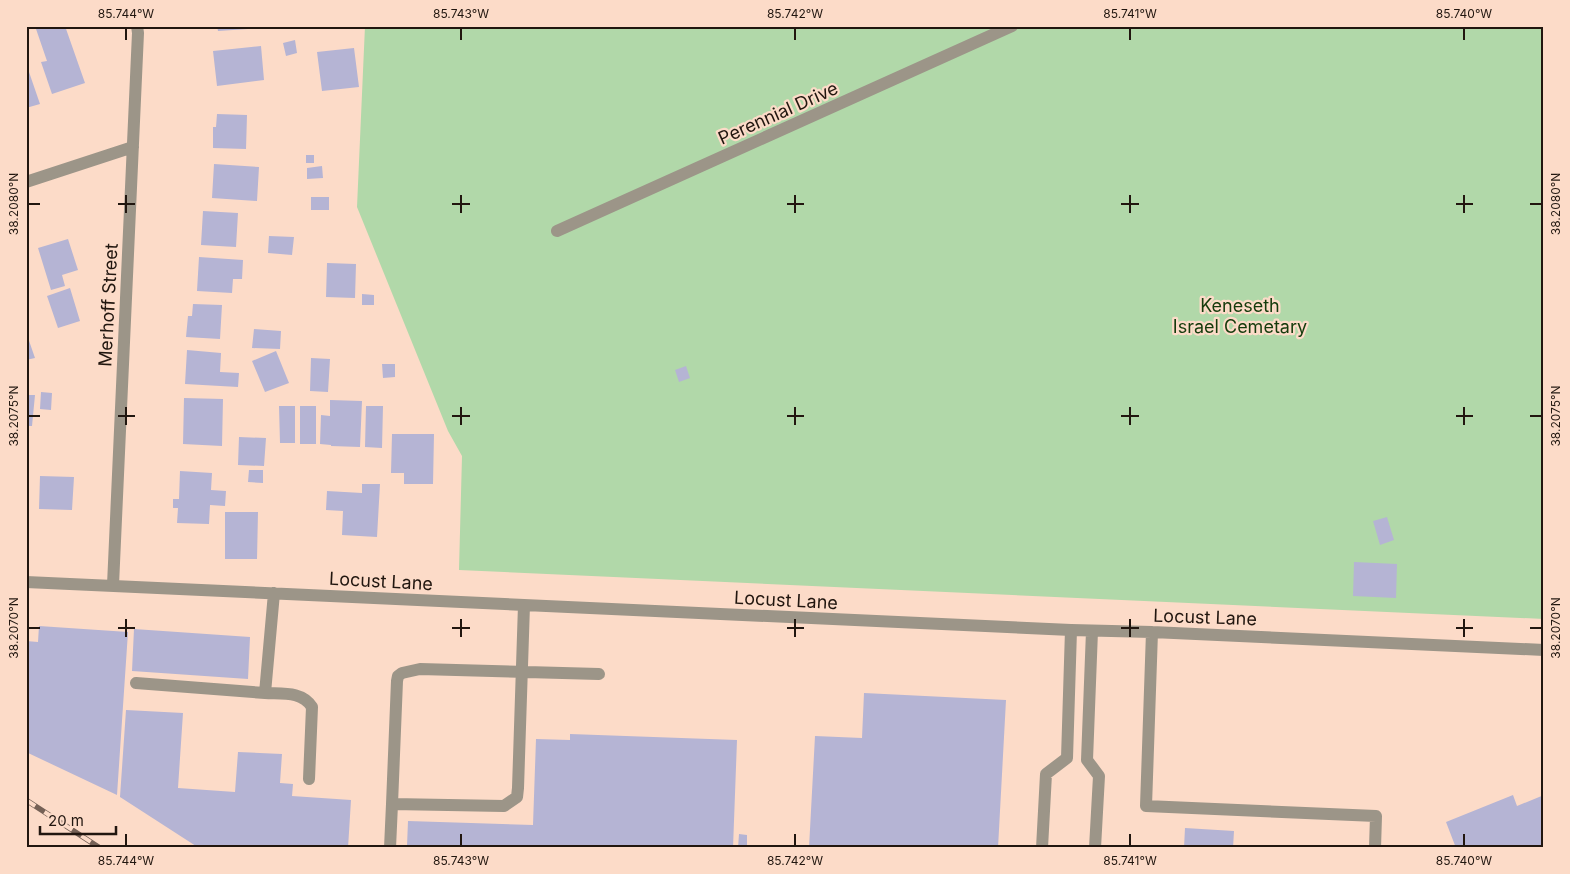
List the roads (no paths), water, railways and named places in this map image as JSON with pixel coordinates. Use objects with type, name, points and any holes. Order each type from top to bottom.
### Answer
[{"type":"street","name":"Merhoff Street","points":[[113,585],[137,26]]},
{"type":"street","name":"Perennial Drive","points":[[557,231],[1012,26]]},
{"type":"street","points":[[26,182],[133,147]]},
{"type":"street","name":"Locust Lane","points":[[26,582],[1544,650]]},
{"type":"street","points":[[265,693],[274,593]]},
{"type":"street","points":[[392,804],[504,806],[517,797],[524,605]]},
{"type":"street","points":[[1042,848],[1046,774],[1068,758],[1071,630]]},
{"type":"street","points":[[1092,631],[1086,760],[1098,776],[1095,848]]},
{"type":"street","points":[[1152,632],[1146,806],[1376,816],[1375,848]]},
{"type":"street","points":[[390,848],[398,676],[406,671],[420,669],[600,674]]},
{"type":"street","points":[[136,683],[298,696],[308,700],[312,707],[310,780]]},
{"type":"railway","points":[[26,800],[100,848]]},
{"type":"park label","name":"Keneseth Israel Cemetary","points":[[1240,315]]}]
